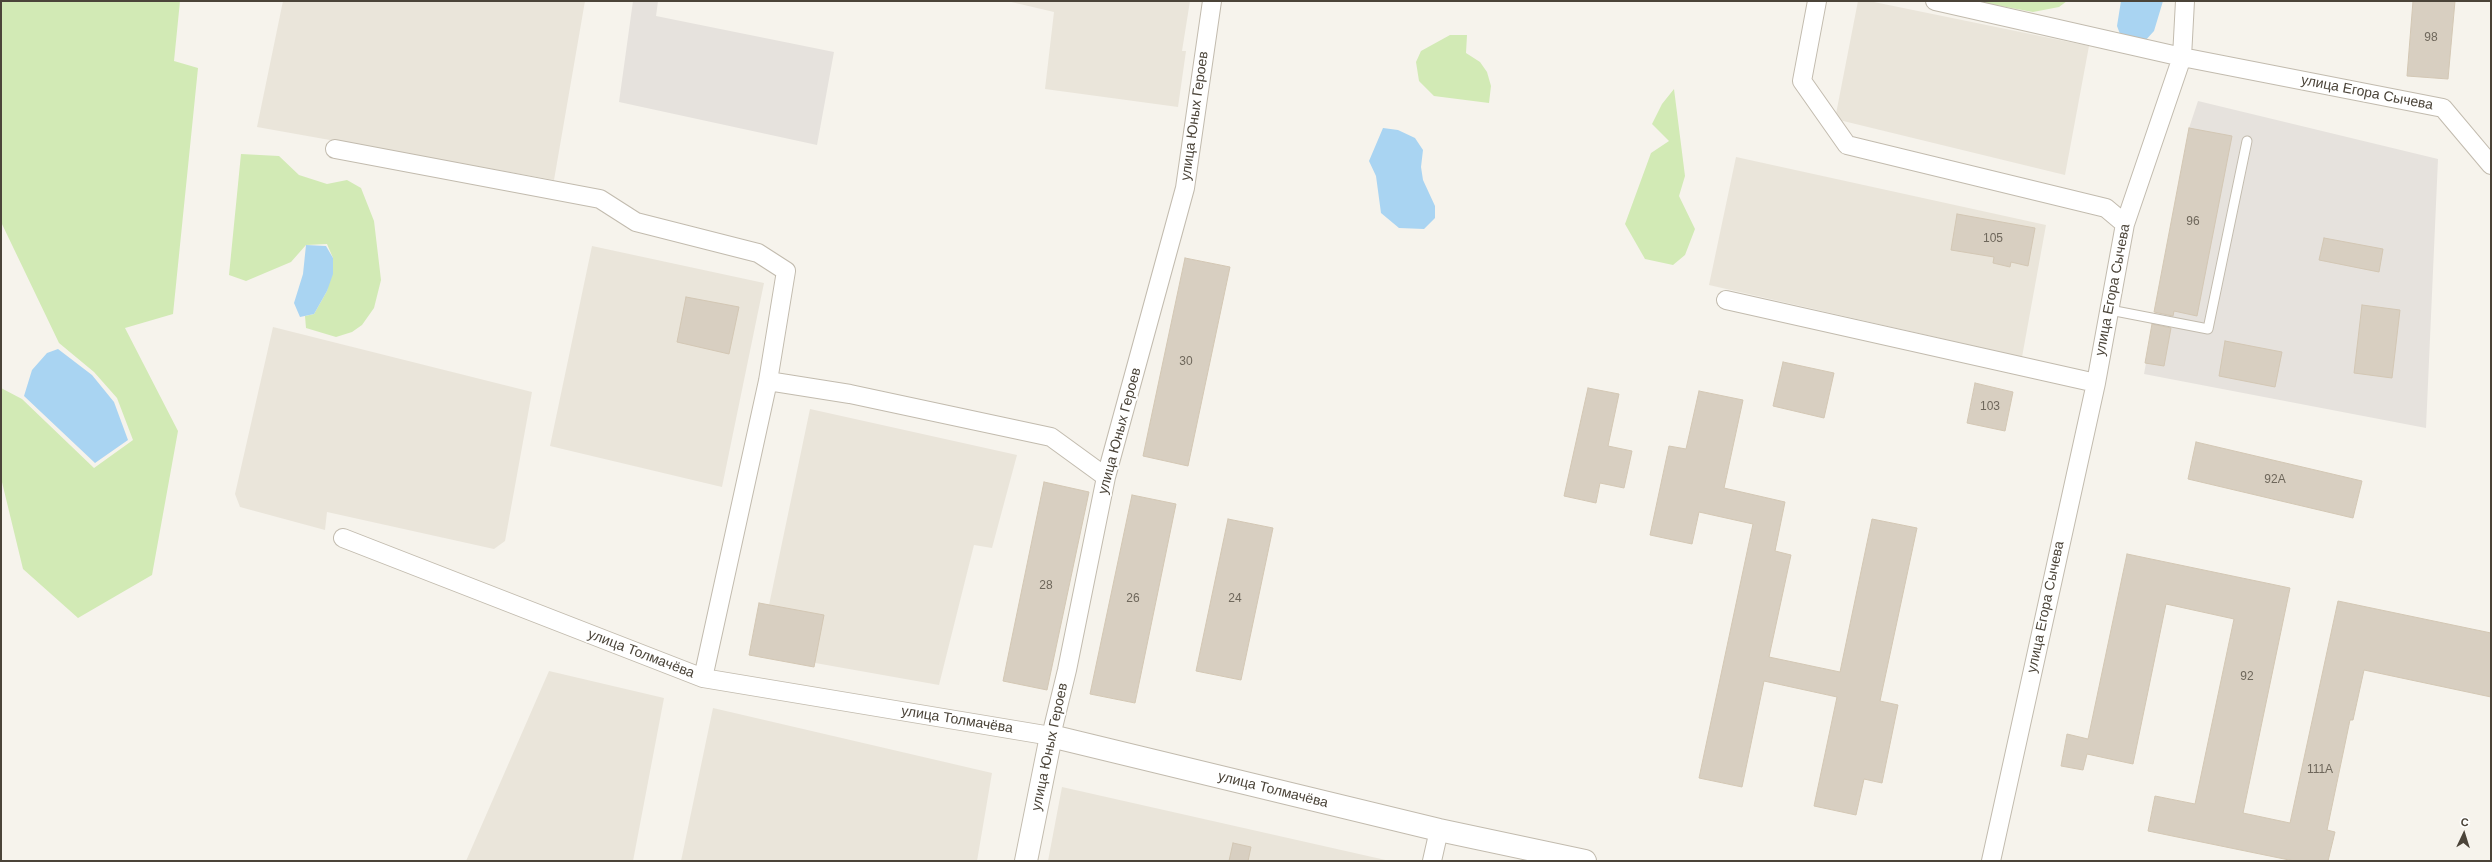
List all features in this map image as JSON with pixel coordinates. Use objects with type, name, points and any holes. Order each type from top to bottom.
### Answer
[{"type":"street","name":"улица Юных Героев","points":[[1026,861],[1106,477],[1185,188],[1212,1]]},
{"type":"street","points":[[1817,1],[1802,81],[1847,145],[2106,208],[2125,224]]},
{"type":"street","points":[[1935,1],[2182,57],[2185,1]]},
{"type":"street","name":"улица Егора Сычева","points":[[1990,861],[2096,383],[2125,224],[2182,57],[2444,108],[2491,165]]},
{"type":"street","points":[[335,149],[600,199],[636,222],[758,253],[786,271],[768,381],[704,678]]},
{"type":"street","points":[[1726,300],[2096,383]]},
{"type":"street","points":[[768,381],[850,394],[1051,437],[1106,477]]},
{"type":"street","name":"улица Толмачёва","points":[[343,538],[704,678],[1051,736],[1440,830],[1586,861]]},
{"type":"street","points":[[1432,861],[1440,830]]},
{"type":"lane","points":[[2110,310],[2208,329],[2247,141]]},
{"type":"shaded area","points":[[283,1],[585,1],[554,180],[257,127]]},
{"type":"shaded area","points":[[633,1],[658,1],[656,16],[834,52],[817,145],[619,102]]},
{"type":"shaded area","points":[[1007,1],[1190,1],[1182,51],[1186,51],[1178,107],[1045,89],[1054,12]]},
{"type":"shaded area","points":[[1858,1],[1869,1],[2089,46],[2065,175],[1835,119]]},
{"type":"shaded area","points":[[2198,101],[2438,159],[2426,428],[2144,374],[2189,128]]},
{"type":"shaded area","points":[[1736,157],[2046,225],[2022,357],[1709,285]]},
{"type":"shaded area","points":[[592,246],[764,283],[722,487],[550,446]]},
{"type":"shaded area","points":[[273,327],[532,392],[505,541],[494,549],[327,512],[325,530],[240,507],[235,494]]},
{"type":"shaded area","points":[[810,409],[1017,455],[992,548],[974,545],[939,685],[759,653]]},
{"type":"shaded area","points":[[549,671],[664,698],[633,861],[466,861]]},
{"type":"shaded area","points":[[713,708],[992,773],[977,861],[681,861]]},
{"type":"shaded area","points":[[1062,787],[1390,861],[1048,861]]},
{"type":"green space","points":[[1,1],[180,1],[174,61],[198,68],[173,314],[125,328],[178,431],[152,575],[78,618],[23,569],[1,478],[1,388],[22,399],[94,468],[133,440],[117,398],[94,372],[59,343],[1,222]]},
{"type":"green space","points":[[1974,1],[2067,1],[2059,7],[2033,12]]},
{"type":"green space","points":[[1450,35],[1467,35],[1466,53],[1480,62],[1487,72],[1491,86],[1489,103],[1434,96],[1419,81],[1416,62],[1421,51]]},
{"type":"green space","points":[[1674,89],[1685,176],[1679,196],[1695,229],[1685,255],[1673,265],[1645,259],[1625,224],[1651,153],[1669,141],[1652,124],[1662,104]]},
{"type":"green space","points":[[241,154],[279,156],[299,175],[327,184],[347,180],[361,188],[374,221],[381,280],[374,308],[362,325],[352,332],[336,337],[306,328],[305,316],[314,314],[327,291],[333,258],[327,244],[306,245],[291,262],[246,281],[229,275]]},
{"type":"water","points":[[2121,1],[2163,1],[2154,31],[2144,42],[2120,34],[2117,26]]},
{"type":"water","points":[[1383,128],[1398,130],[1415,138],[1423,150],[1421,167],[1423,180],[1435,206],[1435,218],[1424,229],[1399,228],[1381,213],[1376,176],[1369,161]]},
{"type":"water","points":[[306,245],[326,246],[333,258],[333,274],[327,291],[314,314],[300,317],[294,303],[303,274]]},
{"type":"water","points":[[58,349],[92,375],[114,402],[128,440],[95,463],[24,396],[32,370],[47,353]]},
{"type":"building","points":[[2413,1],[2455,1],[2448,79],[2407,76]]},
{"type":"building","points":[[2189,128],[2232,136],[2197,316],[2174,311],[2173,316],[2154,312]]},
{"type":"building","points":[[1957,214],[2035,228],[2028,266],[2011,262],[2010,267],[1993,263],[1994,257],[1951,250]]},
{"type":"building","points":[[2324,238],[2383,249],[2379,272],[2319,260]]},
{"type":"building","points":[[1185,258],[1230,267],[1188,466],[1143,456]]},
{"type":"building","points":[[686,297],[739,307],[729,354],[677,342]]},
{"type":"building","points":[[2362,305],[2400,310],[2392,378],[2354,373]]},
{"type":"building","points":[[2152,324],[2171,328],[2164,366],[2145,363]]},
{"type":"building","points":[[2225,341],[2282,352],[2275,387],[2219,376]]},
{"type":"building","points":[[1783,362],[1834,373],[1824,418],[1773,406]]},
{"type":"building","points":[[1975,383],[2013,392],[2005,431],[1967,423]]},
{"type":"building","points":[[1588,388],[1619,394],[1608,446],[1632,451],[1624,488],[1600,483],[1596,503],[1564,496]]},
{"type":"building","points":[[1699,391],[1743,400],[1724,488],[1785,502],[1775,551],[1791,555],[1769,657],[1840,672],[1872,519],[1917,528],[1880,701],[1898,705],[1882,783],[1864,779],[1856,815],[1814,806],[1837,697],[1764,681],[1742,787],[1699,778],[1753,524],[1699,512],[1692,544],[1650,535],[1669,446],[1686,449]]},
{"type":"building","points":[[2196,442],[2362,481],[2353,518],[2188,479]]},
{"type":"building","points":[[1044,482],[1089,492],[1047,690],[1003,681]]},
{"type":"building","points":[[1132,495],[1176,504],[1135,703],[1090,694]]},
{"type":"building","points":[[1228,519],[1273,528],[1241,680],[1196,671]]},
{"type":"building","points":[[2127,554],[2290,588],[2243,813],[2290,823],[2338,601],[2491,633],[2491,697],[2364,670],[2353,720],[2350,720],[2327,830],[2335,832],[2328,861],[2294,861],[2148,831],[2155,796],[2195,804],[2234,619],[2166,604],[2133,764],[2087,754],[2083,770],[2061,766],[2067,734],[2088,739]]},
{"type":"building","points":[[759,603],[824,615],[814,667],[749,655]]},
{"type":"building","points":[[1233,843],[1251,847],[1248,861],[1229,861]]}]
